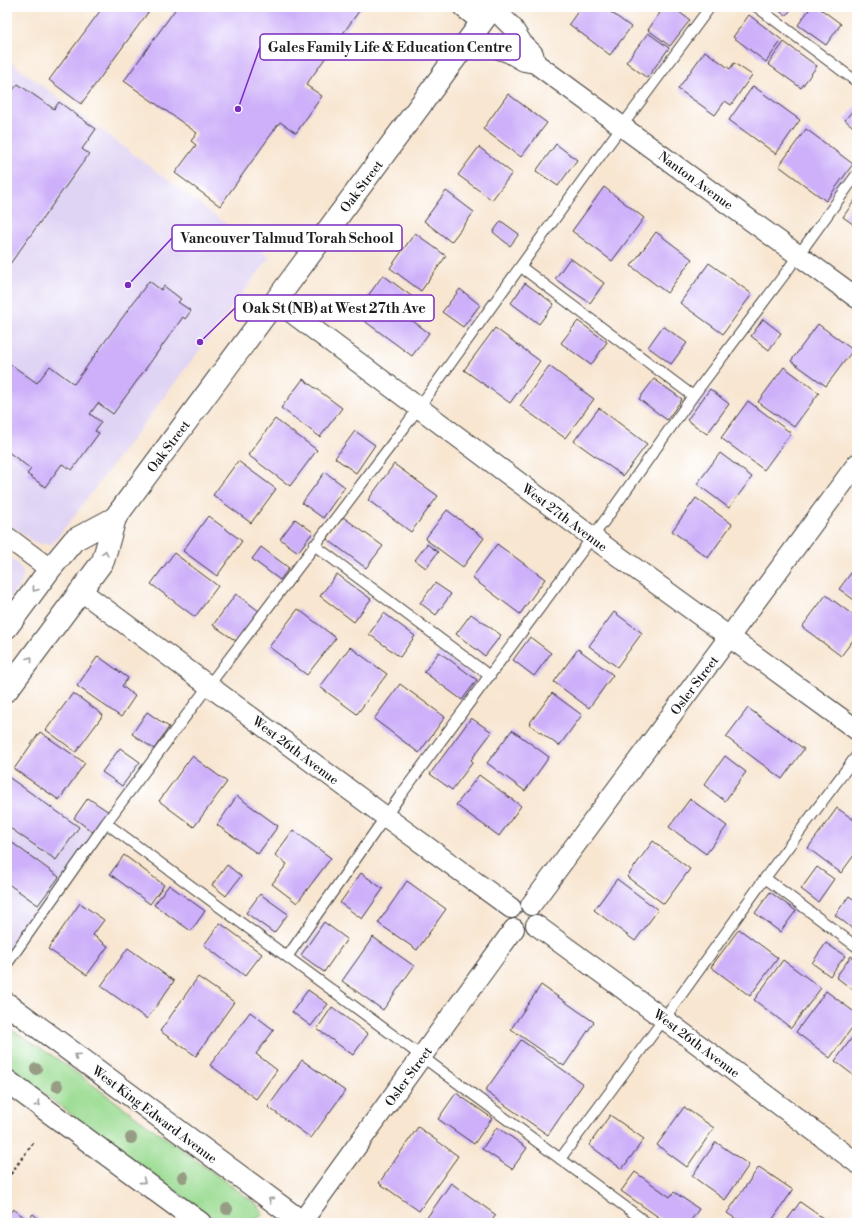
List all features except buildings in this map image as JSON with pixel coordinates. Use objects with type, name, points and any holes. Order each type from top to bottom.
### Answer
[{"type":"main road","name":"Oak Street","points":[[7,690],[103,561],[115,518],[485,19]]},
{"type":"main road","name":"Oak Street","points":[[7,627],[50,569],[74,540],[115,518]]},
{"type":"main road","name":"West King Edward Avenue","points":[[7,1004],[301,1223]]},
{"type":"main road","points":[[7,1081],[200,1223]]},
{"type":"street","points":[[463,7],[485,19]]},
{"type":"street","name":"Nanton Avenue","points":[[485,19],[512,27],[522,43],[533,54],[535,63]]},
{"type":"street","name":"Nanton Avenue","points":[[485,19],[510,53],[524,61],[535,63],[857,298]]},
{"type":"street","name":"West 27th Avenue","points":[[276,301],[592,537],[857,730]]},
{"type":"street","name":"Osler Street","points":[[532,905],[857,464]]},
{"type":"street","points":[[7,537],[50,569]]},
{"type":"street","name":"West 26th Avenue","points":[[81,591],[386,817],[512,908]]},
{"type":"street","points":[[521,903],[532,905],[538,914],[536,925],[531,930],[526,932],[519,932],[514,929],[510,925],[508,919],[512,908],[521,903]]},
{"type":"street","name":"West 26th Avenue","points":[[536,925],[857,1163]]},
{"type":"street","name":"Osler Street","points":[[301,1223],[514,929]]},
{"type":"lane","points":[[7,964],[106,824],[419,407],[710,7]]},
{"type":"lane","points":[[757,7],[857,82]]},
{"type":"lane","points":[[287,957],[386,817],[857,174]]},
{"type":"lane","points":[[520,267],[693,396]]},
{"type":"lane","points":[[314,546],[490,676]]},
{"type":"lane","points":[[560,1158],[664,1019],[765,878],[857,754]]},
{"type":"lane","points":[[106,824],[647,1223]]},
{"type":"lane","points":[[765,878],[857,947]]},
{"type":"path","points":[[7,1179],[35,1140]]},
{"type":"shaded area","points":[[11,62],[270,257],[58,537],[51,544],[41,544],[32,541],[7,522],[7,68]]},
{"type":"shaded area","points":[[7,556],[17,563],[22,570],[23,576],[21,583],[7,602]]},
{"type":"shaded area","points":[[7,773],[97,837],[7,959]]},
{"type":"green space","points":[[7,1027],[56,1058],[256,1204],[263,1214],[252,1223],[219,1223],[7,1067]]},
{"type":"place","name":"Gales Family Life & Education Centre","points":[[238,109]]},
{"type":"place","name":"Vancouver Talmud Torah School","points":[[128,285]]},
{"type":"place","name":"Oak St (NB) at West 27th Ave","points":[[200,342]]}]
